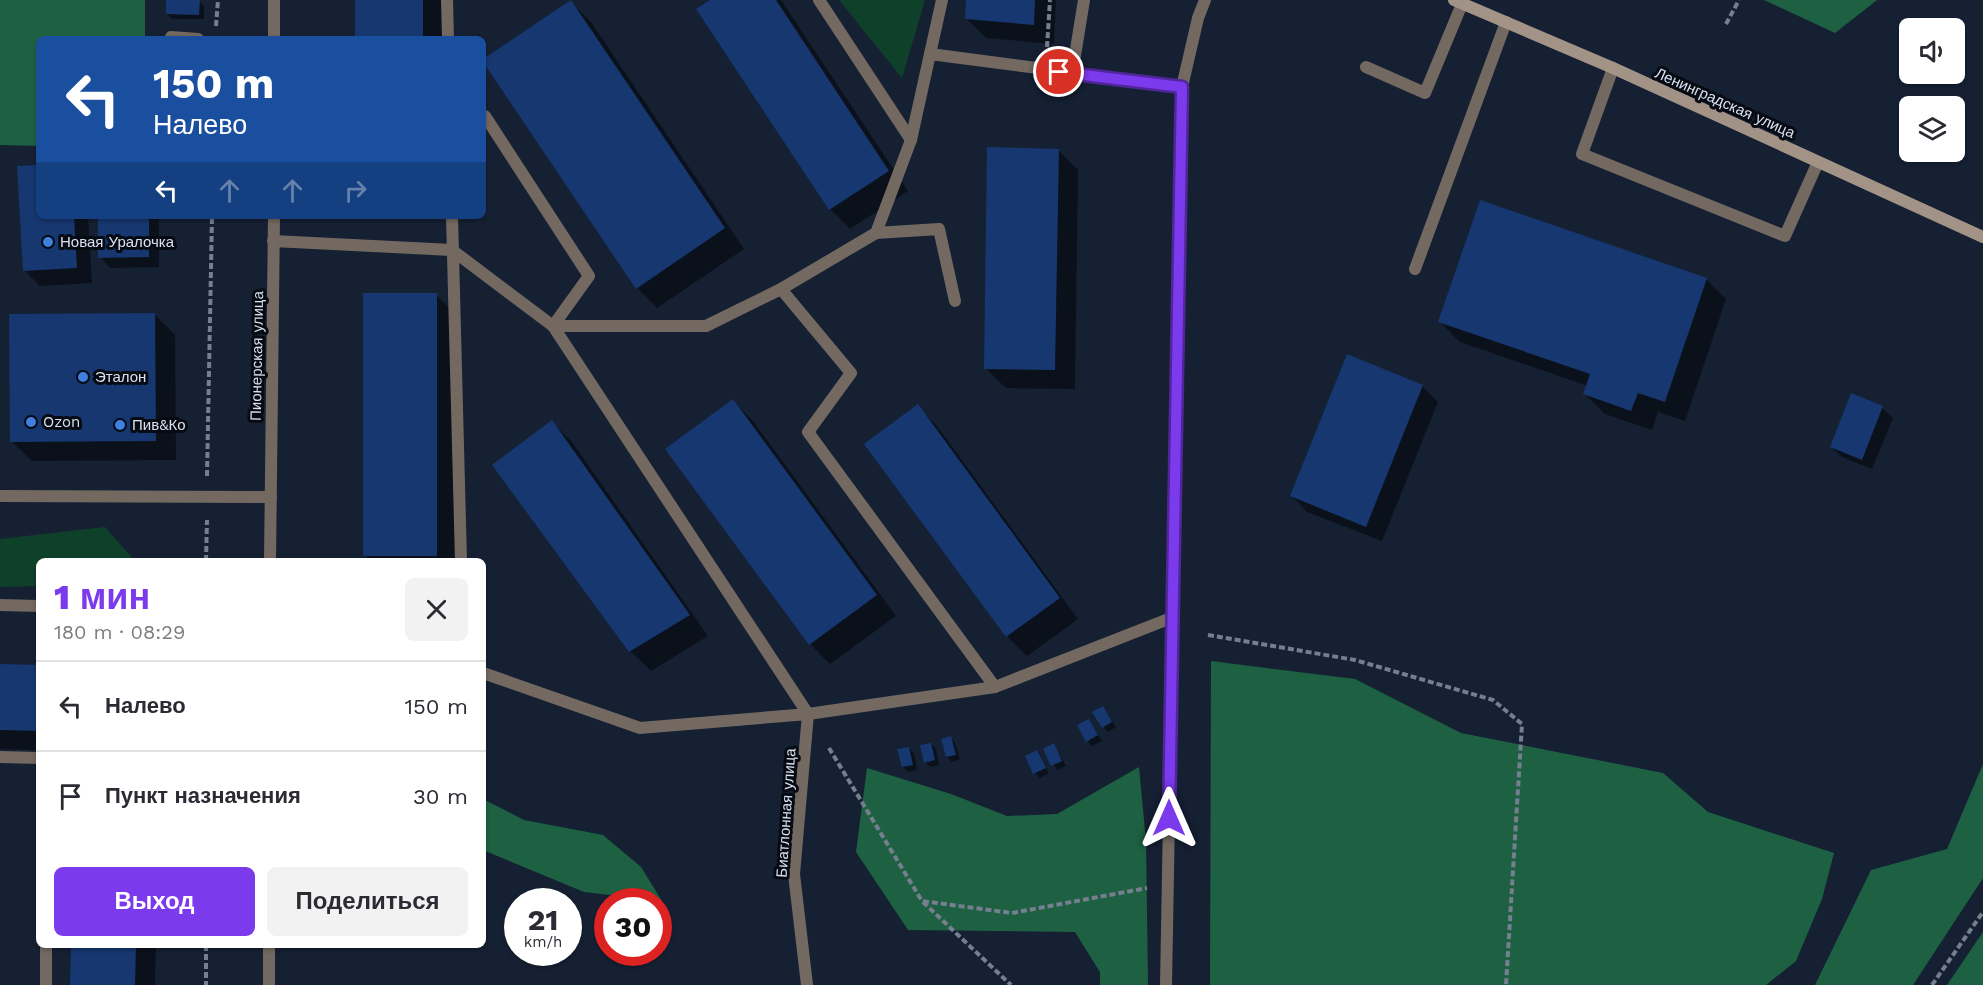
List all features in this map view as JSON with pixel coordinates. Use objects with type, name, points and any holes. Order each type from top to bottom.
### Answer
[{"type":"main road","name":"Ленинградская улица","points":[[1458,2],[1613,68],[1983,237]]},
{"type":"street","points":[[274,0],[274,36]]},
{"type":"street","points":[[447,0],[448,36]]},
{"type":"street","points":[[819,0],[911,140]]},
{"type":"street","points":[[876,233],[911,140],[942,0]]},
{"type":"street","points":[[1072,74],[1084,0]]},
{"type":"street","points":[[1166,985],[1182,87],[1198,18],[1205,0]]},
{"type":"street","points":[[1366,67],[1425,93],[1458,2]]},
{"type":"street","points":[[1415,269],[1506,22]]},
{"type":"street","points":[[930,54],[1182,87]]},
{"type":"street","points":[[1613,68],[1582,154],[1785,236],[1818,162]]},
{"type":"street","points":[[486,118],[590,276],[553,326]]},
{"type":"street","name":"Пионерская улица","points":[[270,558],[274,219]]},
{"type":"street","points":[[452,219],[460,558]]},
{"type":"street","points":[[553,326],[706,326],[781,289],[876,233],[939,229],[955,301]]},
{"type":"street","points":[[273,241],[452,250],[553,326],[808,714]]},
{"type":"street","points":[[781,289],[851,373],[808,432],[995,687]]},
{"type":"street","points":[[0,496],[271,497]]},
{"type":"street","points":[[0,605],[36,606]]},
{"type":"street","points":[[486,674],[639,729],[808,714],[995,687],[1171,618]]},
{"type":"street","name":"Биатлонная улица","points":[[807,985],[794,874],[808,714]]},
{"type":"street","points":[[0,757],[36,758]]},
{"type":"street","points":[[46,948],[46,985]]},
{"type":"street","points":[[268,948],[269,985]]},
{"type":"path","points":[[216,29],[218,0]]},
{"type":"path","points":[[1046,70],[1050,0]]},
{"type":"path","points":[[1726,24],[1739,0]]},
{"type":"path","points":[[206,558],[212,219]]},
{"type":"path","points":[[1208,635],[1355,660],[1493,700],[1522,724],[1506,985]]},
{"type":"path","points":[[808,714],[922,901],[1011,985]]},
{"type":"path","points":[[922,901],[1012,913],[1169,884]]},
{"type":"path","points":[[1932,985],[1983,912]]},
{"type":"path","points":[[206,948],[206,985]]},
{"type":"green space","points":[[0,0],[145,0],[145,36],[36,36],[36,146],[0,145]]},
{"type":"green space","points":[[839,0],[925,0],[902,78]]},
{"type":"green space","points":[[1764,0],[1877,0],[1835,33]]},
{"type":"green space","points":[[105,527],[132,558],[36,558],[36,586],[0,587],[0,539]]},
{"type":"green space","points":[[1211,661],[1355,679],[1461,733],[1663,773],[1708,812],[1834,853],[1822,899],[1796,961],[1766,985],[1210,985]]},
{"type":"green space","points":[[1983,764],[1983,878],[1913,985],[1815,985],[1871,870],[1947,849]]},
{"type":"green space","points":[[1139,767],[1146,841],[1148,985],[1100,985],[1100,972],[1075,932],[908,930],[856,852],[867,768],[951,794],[1007,816],[1057,814]]},
{"type":"green space","points":[[486,801],[524,820],[603,835],[641,867],[654,888],[594,888],[594,893],[584,892],[582,888],[574,888],[486,851]]},
{"type":"green space","points":[[1983,932],[1983,985],[1947,985]]},
{"type":"building","points":[[166,0],[200,0],[199,15],[166,14]]},
{"type":"building","points":[[355,0],[423,0],[423,36],[355,36]]},
{"type":"building","points":[[571,0],[725,228],[636,289],[486,66],[486,57]]},
{"type":"building","points":[[710,0],[776,0],[889,171],[829,210],[696,9]]},
{"type":"building","points":[[966,0],[1035,0],[1034,25],[965,19]]},
{"type":"building","points":[[987,147],[1059,149],[1055,370],[984,369]]},
{"type":"building","name":"Новая Уралочка","points":[[36,165],[36,219],[74,219],[77,268],[23,271],[17,166]]},
{"type":"building","points":[[1480,200],[1707,278],[1665,402],[1638,393],[1631,411],[1583,394],[1590,374],[1438,322]]},
{"type":"building","points":[[98,219],[149,219],[149,257],[98,258]]},
{"type":"building","points":[[363,293],[437,293],[437,556],[363,556]]},
{"type":"building","name":"Эталон","points":[[155,313],[156,441],[10,442],[9,314]]},
{"type":"building","points":[[1347,354],[1423,385],[1366,527],[1290,496]]},
{"type":"building","points":[[1851,393],[1883,406],[1862,460],[1830,447]]},
{"type":"building","points":[[733,399],[877,595],[809,645],[665,449]]},
{"type":"building","points":[[918,404],[1060,598],[1006,637],[864,444]]},
{"type":"building","points":[[552,420],[690,615],[629,652],[492,465]]},
{"type":"building","points":[[0,664],[36,665],[36,731],[0,730]]},
{"type":"building","points":[[1103,706],[1112,722],[1102,728],[1092,712]]},
{"type":"building","points":[[1089,719],[1098,735],[1086,742],[1077,725]]},
{"type":"building","points":[[951,736],[956,755],[946,757],[941,739]]},
{"type":"building","points":[[931,743],[935,760],[924,763],[920,745]]},
{"type":"building","points":[[1054,743],[1062,761],[1051,766],[1043,749]]},
{"type":"building","points":[[909,747],[913,765],[902,767],[897,749]]},
{"type":"building","points":[[1037,750],[1046,768],[1033,774],[1025,756]]},
{"type":"building","points":[[71,948],[136,948],[135,985],[70,985]]},
{"type":"place","name":"Новая Уралочка","points":[[48,242]]},
{"type":"place","name":"Эталон","points":[[83,377]]},
{"type":"place","name":"Ozon","points":[[31,422]]},
{"type":"place","name":"Пив&Ко","points":[[120,425]]},
{"type":"route","points":[[1059,72],[1182,87],[1169,818]]}]
